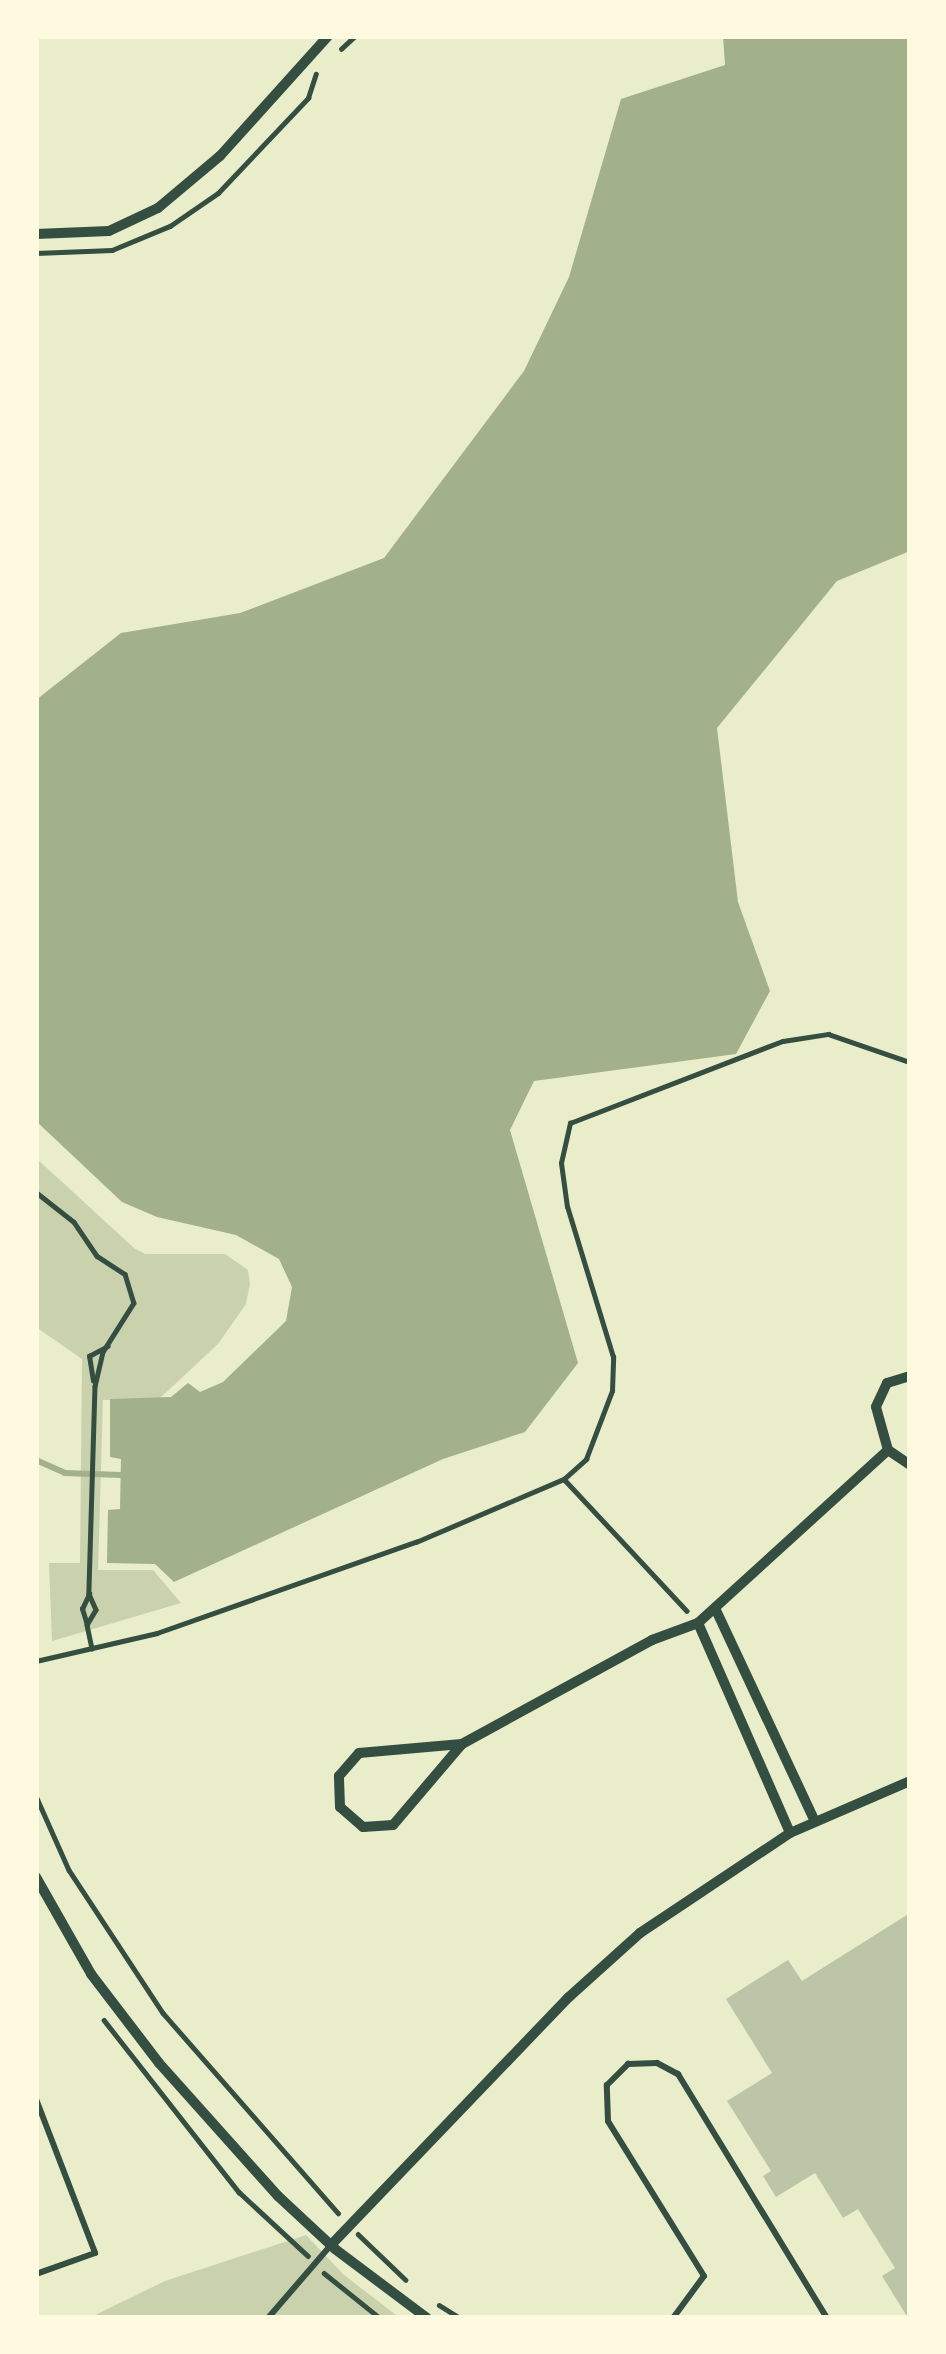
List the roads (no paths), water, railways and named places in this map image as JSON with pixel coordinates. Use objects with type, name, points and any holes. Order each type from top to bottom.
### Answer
[{"type":"street","points":[[36,234],[109,231],[158,208],[220,156],[328,36]]},
{"type":"street","points":[[910,1376],[895,1378],[880,1392],[878,1421],[888,1450],[910,1465]]},
{"type":"street","points":[[462,1744],[359,1754],[339,1776],[340,1807],[363,1827],[393,1825],[462,1744],[652,1640],[698,1623],[888,1450]]},
{"type":"street","points":[[715,1608],[815,1820]]},
{"type":"street","points":[[698,1623],[790,1833]]},
{"type":"street","points":[[331,2245],[568,1996],[628,1943],[690,1896],[790,1833],[910,1781]]},
{"type":"street","points":[[36,1877],[39,1893],[121,2018],[278,2196],[331,2245],[427,2318]]},
{"type":"lane","points":[[673,2318],[704,2276],[608,2121],[608,2085],[628,2064],[657,2063],[678,2074],[827,2318]]},
{"type":"lane","points":[[36,2274],[95,2252],[37,2104]]},
{"type":"lane","points":[[268,2318],[331,2245]]},
{"type":"waterway","points":[[36,1460],[65,1473],[121,1475]]}]
